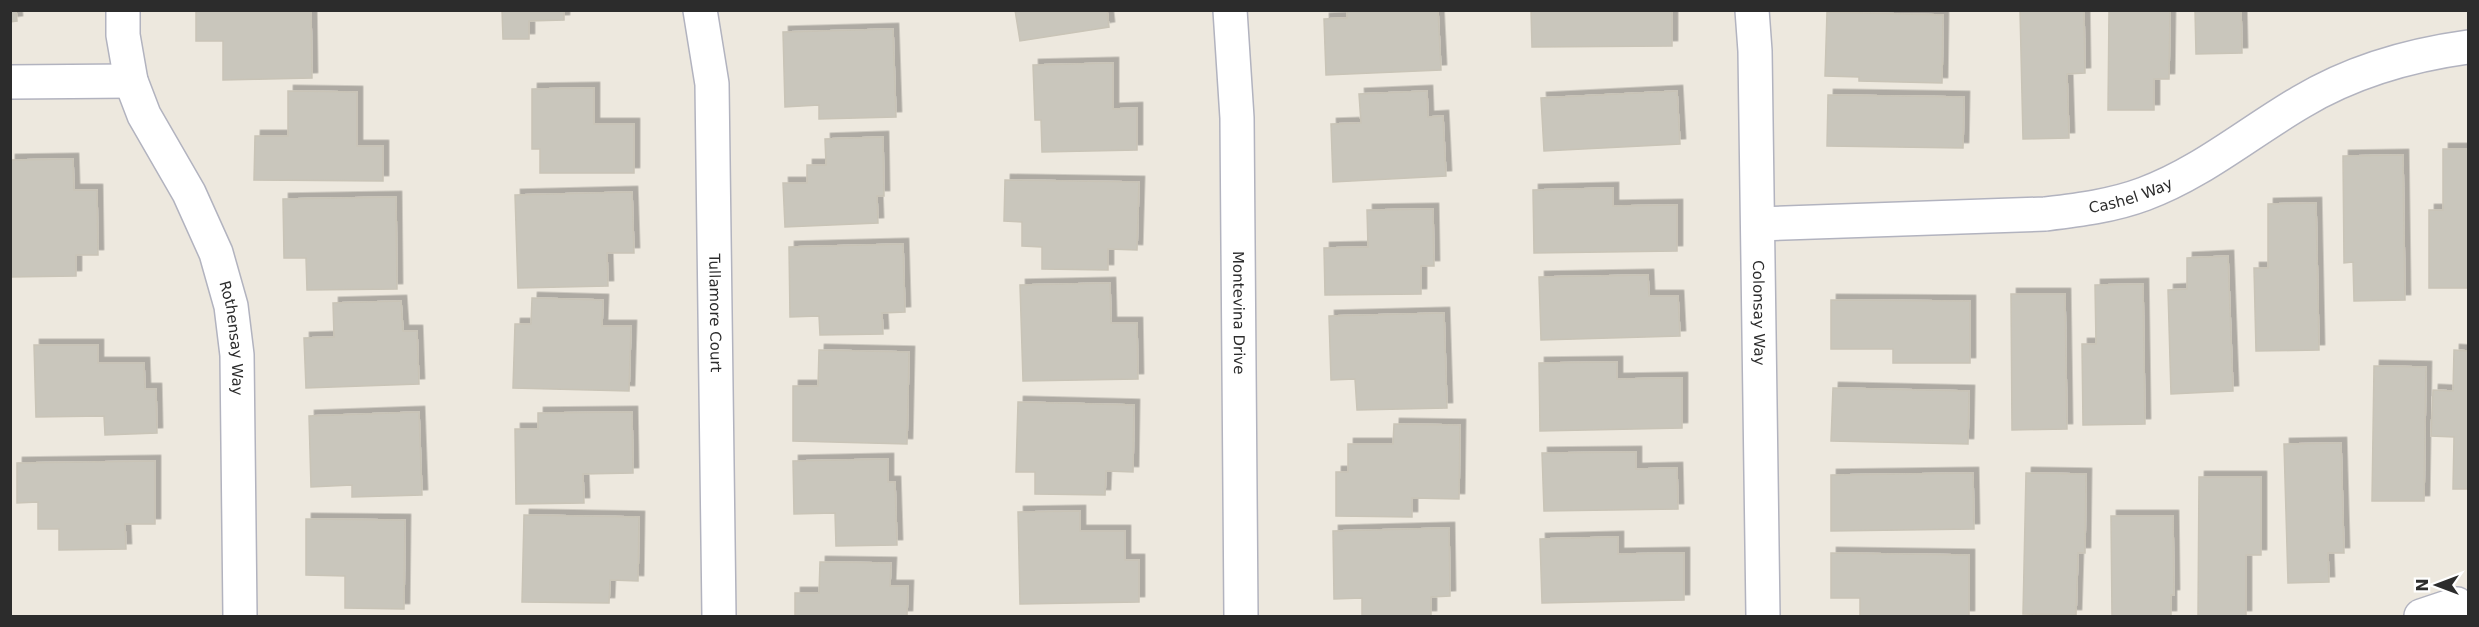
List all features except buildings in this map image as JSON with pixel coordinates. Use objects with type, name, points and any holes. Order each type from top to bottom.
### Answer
[{"type":"street","name":"Rothensay Way","points":[[123,10],[123,35],[131,81],[144,115],[189,193],[211,243],[231,306],[237,355],[240,616]]},
{"type":"street","name":"Tullamore Court","points":[[700,10],[712,84],[719,616]]},
{"type":"street","name":"Montevina Drive","points":[[1230,10],[1237,118],[1241,616]]},
{"type":"street","name":"Colonsay Way","points":[[1752,10],[1755,51],[1758,224],[1762,616]]},
{"type":"street","name":"Cashel Way","points":[[1758,224],[2045,214],[2083,209],[2143,195],[2194,171],[2302,101],[2376,67],[2439,51],[2469,47]]},
{"type":"street","points":[[10,82],[131,81]]},
{"type":"street","points":[[2421,616],[2457,604]]}]
